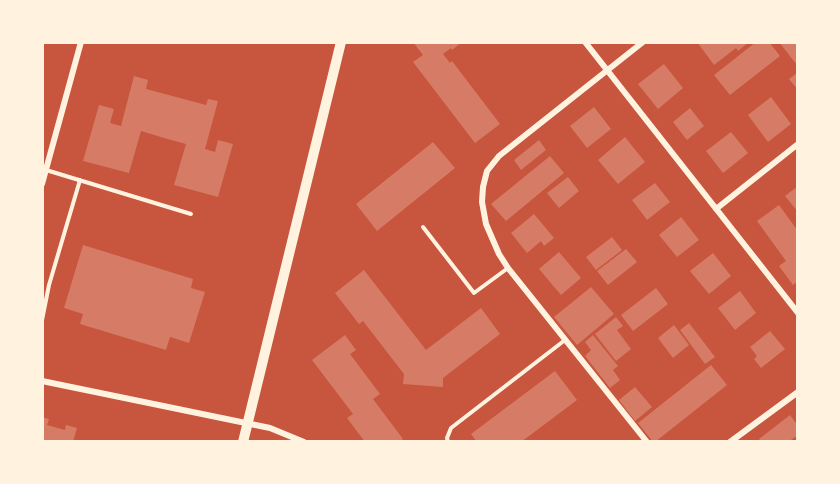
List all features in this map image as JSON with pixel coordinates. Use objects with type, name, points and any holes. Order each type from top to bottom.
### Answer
[{"type":"main road","points":[[243,442],[340,42]]},
{"type":"street","points":[[42,184],[81,42]]},
{"type":"street","points":[[585,42],[798,313]]},
{"type":"street","points":[[643,42],[499,156],[487,171],[482,202],[486,224],[508,268],[647,442]]},
{"type":"street","points":[[716,208],[798,144]]},
{"type":"street","points":[[42,381],[270,428],[304,442]]},
{"type":"street","points":[[730,442],[798,392]]},
{"type":"lane","points":[[46,170],[191,214]]},
{"type":"lane","points":[[42,320],[49,285],[80,180]]},
{"type":"lane","points":[[423,227],[474,293],[508,268]]},
{"type":"lane","points":[[448,442],[447,438],[451,428],[565,340]]},
{"type":"building","points":[[413,42],[462,42],[443,54],[450,63],[452,61],[500,124],[475,143],[413,62],[423,55]]},
{"type":"building","points":[[697,42],[749,42],[738,51],[736,48],[714,65]]},
{"type":"building","points":[[756,42],[769,42],[780,56],[730,95],[714,75]]},
{"type":"building","points":[[779,42],[798,42],[797,65]]},
{"type":"building","points":[[664,64],[683,88],[658,109],[638,84]]},
{"type":"building","points":[[798,72],[798,90],[789,79]]},
{"type":"building","points":[[134,76],[148,80],[146,89],[206,105],[208,99],[218,101],[205,149],[215,152],[218,140],[233,144],[218,197],[174,185],[186,144],[141,131],[129,173],[83,161],[99,105],[114,109],[110,123],[121,126]]},
{"type":"building","points":[[771,97],[791,124],[768,142],[748,115]]},
{"type":"building","points":[[594,107],[611,129],[587,148],[570,126]]},
{"type":"building","points":[[690,108],[704,126],[687,140],[673,122]]},
{"type":"building","points":[[731,132],[748,153],[723,173],[706,151]]},
{"type":"building","points":[[625,137],[645,162],[618,184],[598,160]]},
{"type":"building","points":[[539,140],[546,150],[521,170],[514,160]]},
{"type":"building","points":[[433,142],[455,168],[377,231],[356,204]]},
{"type":"building","points":[[550,156],[564,173],[506,221],[491,204]]},
{"type":"building","points":[[568,177],[579,191],[559,208],[547,193]]},
{"type":"building","points":[[655,183],[670,202],[647,220],[632,200]]},
{"type":"building","points":[[798,186],[798,212],[785,196]]},
{"type":"building","points":[[779,205],[798,231],[798,281],[793,285],[779,266],[786,261],[757,221]]},
{"type":"building","points":[[534,214],[554,238],[544,246],[541,241],[527,253],[511,233]]},
{"type":"building","points":[[681,217],[699,240],[677,257],[659,235]]},
{"type":"building","points":[[612,237],[622,250],[596,270],[586,257]]},
{"type":"building","points":[[83,245],[193,279],[191,288],[205,292],[189,343],[170,337],[166,350],[80,324],[83,314],[64,308]]},
{"type":"building","points":[[626,249],[637,262],[608,285],[597,271]]},
{"type":"building","points":[[559,252],[581,278],[561,295],[539,269]]},
{"type":"building","points":[[713,253],[731,276],[709,294],[690,271]]},
{"type":"building","points":[[364,270],[426,350],[481,308],[500,334],[443,378],[443,387],[403,384],[404,374],[363,321],[359,324],[335,293]]},
{"type":"building","points":[[591,287],[614,314],[577,345],[554,317]]},
{"type":"building","points":[[656,288],[668,304],[633,331],[621,315]]},
{"type":"building","points":[[740,291],[756,313],[735,330],[718,308]]},
{"type":"building","points":[[616,317],[623,326],[617,330],[631,349],[616,361],[595,334]]},
{"type":"building","points":[[689,323],[715,357],[705,364],[680,330]]},
{"type":"building","points":[[674,325],[689,345],[673,358],[658,338]]},
{"type":"building","points":[[770,331],[785,349],[761,368],[754,359],[757,356],[750,347]]},
{"type":"building","points":[[345,335],[356,350],[350,354],[380,394],[373,399],[403,439],[398,442],[365,442],[347,418],[353,414],[312,360]]},
{"type":"building","points":[[593,335],[618,366],[613,370],[620,380],[610,388],[585,356],[591,350],[585,342]]},
{"type":"building","points":[[711,365],[727,385],[653,442],[638,423]]},
{"type":"building","points":[[555,371],[577,400],[521,442],[477,442],[471,434]]},
{"type":"building","points":[[635,387],[652,407],[635,421],[619,400]]},
{"type":"building","points":[[790,415],[798,426],[798,435],[788,442],[761,442],[759,439]]},
{"type":"building","points":[[42,417],[49,419],[47,425],[65,430],[66,425],[77,428],[73,442],[42,442]]}]
